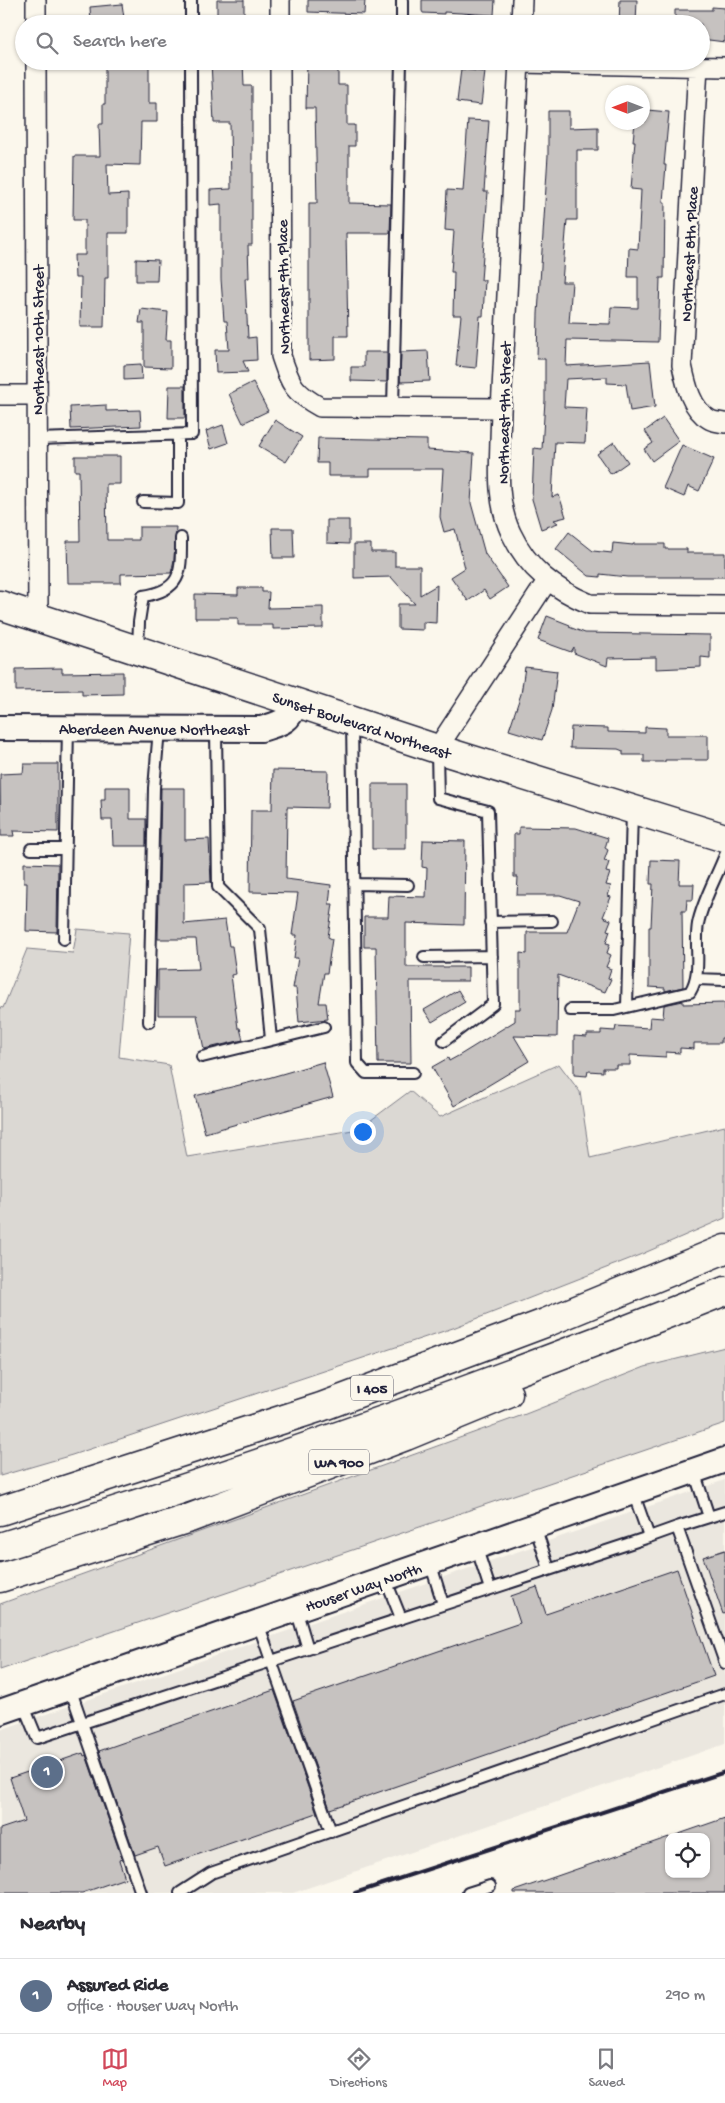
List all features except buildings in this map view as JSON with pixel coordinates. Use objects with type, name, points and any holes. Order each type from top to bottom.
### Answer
[{"type":"main road","name":"Sunset Boulevard Northeast","points":[[0,605],[352,721],[725,838]]},
{"type":"main road","name":"I 405","points":[[4,1509],[321,1407],[545,1323],[725,1249]]},
{"type":"main road","name":"I 405","points":[[0,1547],[153,1500],[369,1426],[482,1386],[725,1291]]},
{"type":"main road","name":"WA 900","points":[[0,1578],[190,1518],[406,1436],[512,1392],[665,1315]]},
{"type":"street","points":[[36,0],[36,15]]},
{"type":"street","points":[[280,0],[280,15]]},
{"type":"street","points":[[521,15],[522,0]]},
{"type":"street","points":[[710,65],[725,66]]},
{"type":"street","name":"Northeast 10th Street","points":[[36,70],[38,618]]},
{"type":"street","name":"Northeast 9th Place","points":[[280,70],[281,356],[289,378],[301,396],[320,407],[501,408]]},
{"type":"street","name":"Northeast 9th Street","points":[[519,70],[499,479],[503,509],[511,532],[526,558],[548,581]]},
{"type":"street","name":"Northeast 8th Place","points":[[698,70],[682,365],[687,387],[695,406],[709,420],[725,424]]},
{"type":"street","points":[[0,395],[37,394]]},
{"type":"street","points":[[437,748],[548,581],[572,596],[590,604],[725,605]]},
{"type":"street","name":"Aberdeen Avenue Northeast","points":[[0,728],[261,729],[283,723],[292,714],[296,703]]},
{"type":"street","name":"Houser Way North","points":[[0,1712],[725,1460]]},
{"type":"lane","points":[[191,0],[191,15]]},
{"type":"lane","points":[[402,0],[402,15]]},
{"type":"lane","points":[[37,439],[192,434],[192,70]]},
{"type":"lane","points":[[393,408],[401,70]]},
{"type":"lane","points":[[143,502],[178,503],[178,435]]},
{"type":"lane","points":[[138,651],[142,596],[154,595],[175,582],[180,570],[181,538]]},
{"type":"lane","points":[[352,721],[357,1062],[366,1073],[413,1073]]},
{"type":"lane","points":[[64,938],[68,727]]},
{"type":"lane","points":[[149,1022],[154,788],[160,728]]},
{"type":"lane","points":[[216,728],[218,887],[260,929],[271,1039]]},
{"type":"lane","points":[[437,748],[438,798],[488,811],[492,956],[493,1004],[444,1041]]},
{"type":"lane","points":[[627,1006],[632,809]]},
{"type":"lane","points":[[32,849],[65,849]]},
{"type":"lane","points":[[570,1010],[614,1010],[684,995],[690,992],[696,979],[698,925],[725,855]]},
{"type":"lane","points":[[354,884],[408,885]]},
{"type":"lane","points":[[490,922],[552,921]]},
{"type":"lane","points":[[424,957],[492,956]]},
{"type":"lane","points":[[696,979],[725,980]]},
{"type":"lane","points":[[202,1057],[324,1027]]},
{"type":"lane","points":[[694,1471],[709,1517]]},
{"type":"lane","points":[[633,1492],[648,1537]]},
{"type":"lane","points":[[23,1704],[37,1738],[725,1512]]},
{"type":"lane","points":[[535,1526],[549,1569]]},
{"type":"lane","points":[[678,1527],[725,1663]]},
{"type":"lane","points":[[476,1546],[490,1589]]},
{"type":"lane","points":[[430,1562],[443,1604]]},
{"type":"lane","points":[[385,1578],[401,1618]]},
{"type":"lane","points":[[296,1609],[308,1649]]},
{"type":"lane","points":[[257,1622],[331,1832]]},
{"type":"lane","points":[[70,1688],[141,1893]]},
{"type":"lane","points":[[180,1893],[211,1874],[725,1694]]},
{"type":"lane","points":[[468,1893],[490,1886]]},
{"type":"shaded area","points":[[77,929],[129,933],[119,1057],[169,1065],[187,1157],[359,1129],[410,1091],[440,1117],[559,1064],[580,1092],[590,1158],[725,1126],[725,1218],[642,1254],[453,1328],[72,1455],[0,1476],[0,1007],[3,1008],[27,949],[73,953]]},
{"type":"shaded area","points":[[725,1347],[725,1423],[0,1670],[0,1604],[523,1415],[645,1367]]},
{"type":"shaded area","points":[[725,1480],[725,1744],[293,1893],[0,1893],[0,1730]]},
{"type":"railway","points":[[355,1893],[725,1772]]},
{"type":"place","name":"Assured Ride","points":[[47,1772]]}]
